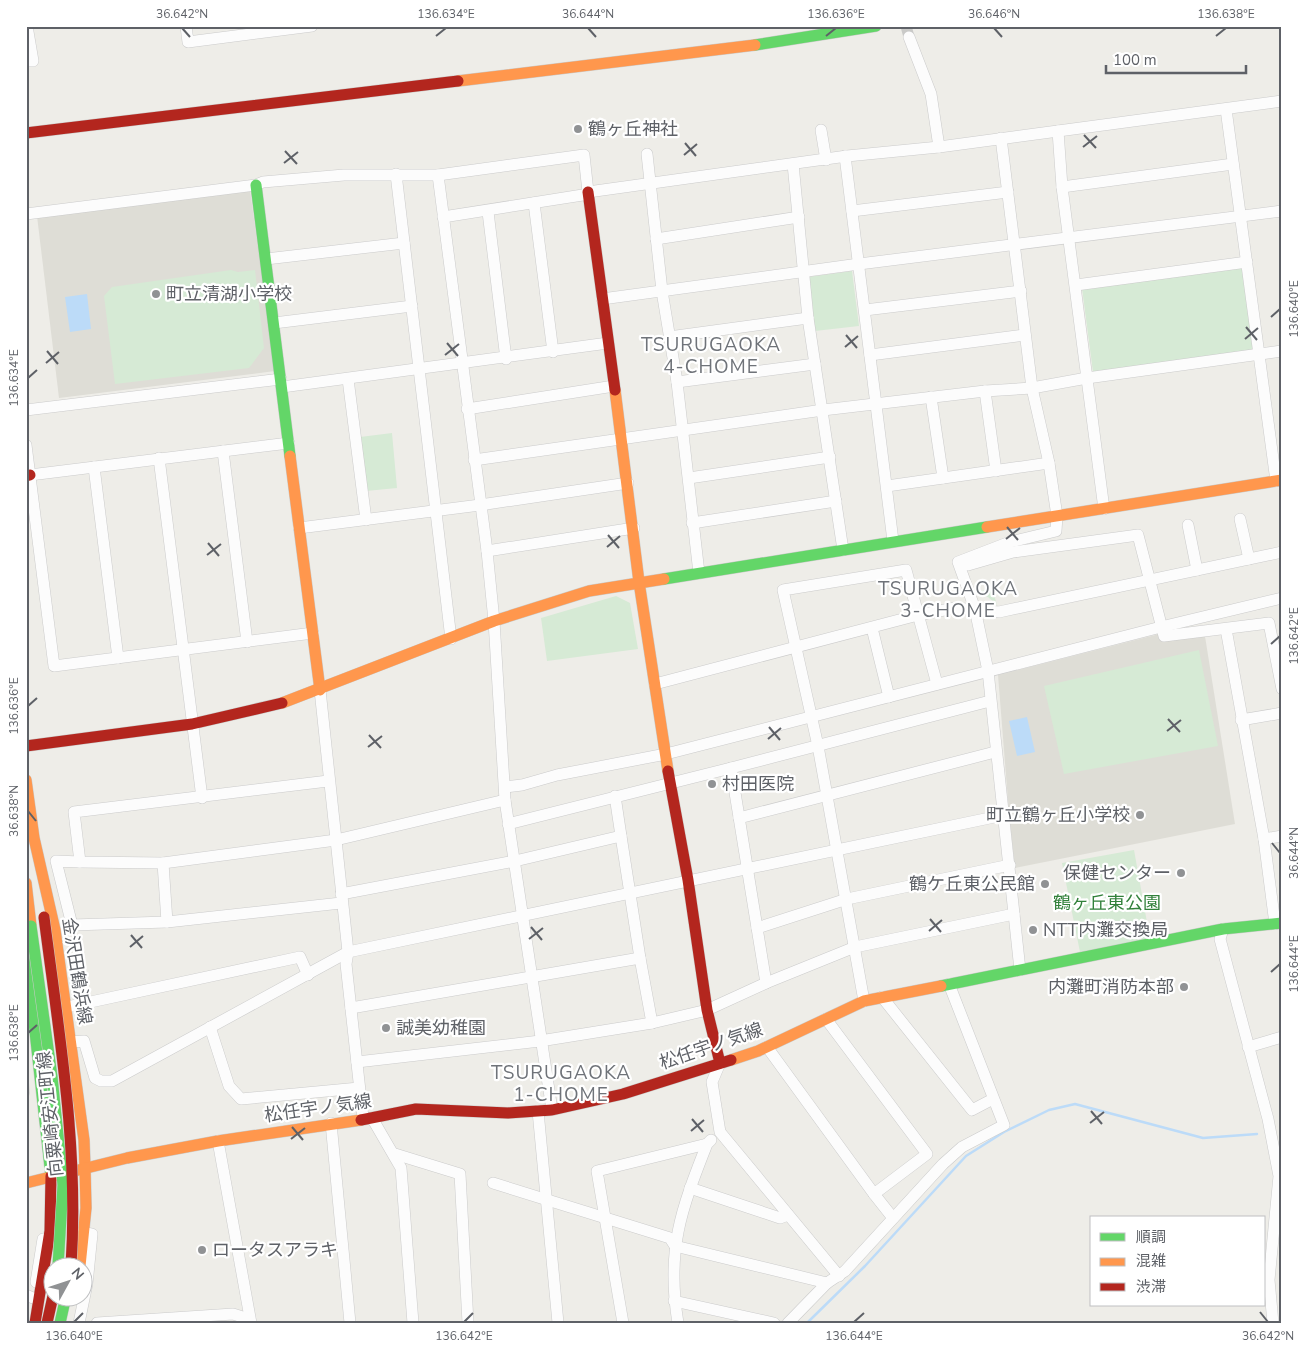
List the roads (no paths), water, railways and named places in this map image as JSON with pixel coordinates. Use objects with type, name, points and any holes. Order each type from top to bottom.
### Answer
[{"type":"main road","points":[[26,133],[233,106],[777,42],[876,26]]},
{"type":"main road","points":[[256,185],[320,690]]},
{"type":"main road","points":[[589,193],[655,684],[688,880],[707,1010],[720,1063]]},
{"type":"main road","points":[[26,746],[192,724],[280,704],[494,622],[589,591],[1279,480]]},
{"type":"main road","name":"金沢田鶴浜線","points":[[26,780],[34,838],[55,930],[84,1140],[85,1168],[81,1256]]},
{"type":"main road","name":"向粟崎安江町線","points":[[34,838],[70,1126],[75,1227],[72,1256]]},
{"type":"main road","name":"向粟崎安江町線","points":[[26,883],[52,1077],[63,1185],[59,1256]]},
{"type":"main road","name":"松任宇ノ気線","points":[[26,1183],[85,1168],[218,1141],[416,1109],[508,1114],[552,1110],[624,1094],[767,1047],[864,1001],[1223,929],[1279,923]]},
{"type":"main road","points":[[26,950],[51,1176],[49,1238],[45,1272],[29,1320]]},
{"type":"main road","points":[[47,1323],[51,1306]]},
{"type":"main road","points":[[60,1323],[64,1306]]},
{"type":"main road","points":[[70,1323],[73,1306]]},
{"type":"street","points":[[26,62],[33,61],[27,26]]},
{"type":"street","points":[[186,26],[188,42],[312,26]]},
{"type":"street","points":[[908,37],[931,94],[939,147]]},
{"type":"street","points":[[443,217],[488,212],[589,193],[845,156],[939,147],[1226,109],[1281,105]]},
{"type":"street","points":[[1226,109],[1259,354],[1279,480]]},
{"type":"street","points":[[821,130],[826,160]]},
{"type":"street","points":[[1058,131],[1062,187],[1071,238],[1104,509]]},
{"type":"street","points":[[1001,138],[1016,245],[1032,388],[1049,463],[1057,516],[1056,531],[1010,542],[958,562],[975,609],[988,670],[995,752],[1010,865],[1020,970]]},
{"type":"street","points":[[647,154],[662,291],[677,382],[699,573]]},
{"type":"street","points":[[26,214],[256,185],[263,182],[344,175],[438,175],[584,155],[589,193]]},
{"type":"street","points":[[845,156],[893,541]]},
{"type":"street","points":[[792,164],[814,364],[843,550]]},
{"type":"street","points":[[1062,187],[1233,164]]},
{"type":"street","points":[[396,174],[452,639]]},
{"type":"street","points":[[438,175],[461,365],[487,551],[494,622],[505,800],[540,1041],[552,1110]]},
{"type":"street","points":[[852,211],[1008,192]]},
{"type":"street","points":[[534,204],[553,352]]},
{"type":"street","points":[[602,299],[859,264],[1282,211]]},
{"type":"street","points":[[488,212],[506,359]]},
{"type":"street","points":[[656,238],[799,217]]},
{"type":"street","points":[[266,259],[404,243]]},
{"type":"street","points":[[1076,285],[1247,262]]},
{"type":"street","points":[[865,310],[1021,291]]},
{"type":"street","points":[[274,323],[412,306]]},
{"type":"street","points":[[669,337],[808,318]]},
{"type":"street","points":[[870,355],[1025,335]]},
{"type":"street","points":[[26,410],[281,383],[348,379],[608,344]]},
{"type":"street","points":[[474,460],[822,410],[985,391],[1032,388],[1087,378],[1282,351]]},
{"type":"street","points":[[677,382],[814,364]]},
{"type":"street","points":[[348,379],[366,520]]},
{"type":"street","points":[[467,409],[614,386]]},
{"type":"street","points":[[985,391],[996,471]]},
{"type":"street","points":[[931,397],[942,478]]},
{"type":"street","points":[[28,476],[289,443]]},
{"type":"street","points":[[26,444],[28,476],[54,666],[313,633]]},
{"type":"street","points":[[223,451],[247,642]]},
{"type":"street","points":[[688,478],[830,457]]},
{"type":"street","points":[[159,458],[202,798]]},
{"type":"street","points":[[887,486],[1049,463]]},
{"type":"street","points":[[94,467],[118,658]]},
{"type":"street","points":[[300,528],[480,506],[628,482]]},
{"type":"street","points":[[692,522],[836,501]]},
{"type":"street","points":[[1240,519],[1249,559]]},
{"type":"street","points":[[1188,525],[1198,570]]},
{"type":"street","points":[[487,551],[634,528]]},
{"type":"street","points":[[960,567],[1013,552],[1138,535],[1164,636],[1226,630],[1269,623],[1282,689]]},
{"type":"street","points":[[655,684],[918,615],[955,608],[999,612],[1282,552]]},
{"type":"street","points":[[864,1001],[818,746],[783,590],[906,570],[937,684]]},
{"type":"street","points":[[505,787],[666,754],[812,718],[988,670],[1282,598]]},
{"type":"street","points":[[872,628],[890,697]]},
{"type":"street","points":[[1226,630],[1279,923]]},
{"type":"street","points":[[320,690],[328,782],[348,952],[346,964],[359,1088],[367,1118],[395,1154],[401,1168],[413,1323]]},
{"type":"street","points":[[508,824],[990,701]]},
{"type":"street","points":[[1241,720],[1282,713]]},
{"type":"street","points":[[740,818],[995,752]]},
{"type":"street","points":[[731,768],[766,983]]},
{"type":"street","points":[[80,862],[74,812],[328,782]]},
{"type":"street","points":[[615,796],[652,1023]]},
{"type":"street","points":[[505,800],[336,840],[163,863],[56,861],[72,925],[167,922],[341,899],[621,836]]},
{"type":"street","points":[[70,1042],[81,1040],[86,1044],[95,1078],[106,1082],[118,1078],[348,952],[1004,814]]},
{"type":"street","points":[[1264,839],[1282,836]]},
{"type":"street","points":[[163,863],[167,922]]},
{"type":"street","points":[[757,928],[847,899],[1010,865]]},
{"type":"street","points":[[357,1062],[540,1041],[652,1023],[707,1010],[766,983],[854,947],[1014,914]]},
{"type":"street","points":[[1223,929],[1220,939],[1248,1046],[1277,1136],[1279,1181],[1269,1280],[1273,1323]]},
{"type":"street","points":[[72,1006],[300,957],[308,975]]},
{"type":"street","points":[[351,1008],[640,958]]},
{"type":"street","points":[[788,1323],[827,1283],[839,1276],[962,1147],[1004,1125],[949,984]]},
{"type":"street","points":[[882,997],[972,1110],[994,1099]]},
{"type":"street","points":[[826,1019],[939,1169]]},
{"type":"street","points":[[210,1027],[229,1086],[241,1099],[359,1088]]},
{"type":"street","points":[[1248,1046],[1282,1037]]},
{"type":"street","points":[[767,1047],[893,1218]]},
{"type":"street","points":[[720,1063],[712,1082],[720,1132],[839,1276]]},
{"type":"street","points":[[538,1112],[548,1201],[558,1323]]},
{"type":"street","points":[[331,1123],[350,1323]]},
{"type":"street","points":[[678,1323],[674,1301],[673,1255],[690,1188],[707,1144],[720,1132]]},
{"type":"street","points":[[218,1141],[250,1321]]},
{"type":"street","points":[[623,1323],[597,1171],[707,1144]]},
{"type":"street","points":[[395,1154],[460,1174],[468,1323]]},
{"type":"street","points":[[874,1194],[927,1154]]},
{"type":"street","points":[[493,1183],[670,1238],[675,1246],[827,1283]]},
{"type":"street","points":[[690,1188],[780,1218],[788,1215]]},
{"type":"street","points":[[79,1323],[88,1284],[92,1234],[83,1232]]},
{"type":"street","points":[[29,1320],[29,1297],[42,1239],[49,1238]]},
{"type":"street","points":[[674,1301],[774,1323]]},
{"type":"street","points":[[97,1323],[233,1314],[250,1321]]},
{"type":"water","points":[[87,294],[91,329],[70,332],[65,297]]},
{"type":"water","points":[[1027,717],[1035,752],[1017,756],[1009,721]]},
{"type":"waterway","points":[[807,1323],[865,1266],[966,1156],[1004,1132],[1049,1110],[1075,1104],[1203,1138],[1257,1134]]},
{"type":"tunnel","points":[[906,26],[909,37]]},
{"type":"place","name":"鶴ヶ丘神社","points":[[578,129]]},
{"type":"place","name":"町立清湖小学校","points":[[156,294]]},
{"type":"place","name":"村田医院","points":[[712,784]]},
{"type":"place","name":"町立鶴ヶ丘小学校","points":[[1140,815]]},
{"type":"place","name":"保健センター","points":[[1181,873]]},
{"type":"place","name":"鶴ケ丘東公民館","points":[[1045,884]]},
{"type":"place","name":"NTT内灘交換局","points":[[1033,930]]},
{"type":"place","name":"内灘町消防本部","points":[[1184,987]]},
{"type":"place","name":"誠美幼稚園","points":[[386,1028]]},
{"type":"place","name":"ロータスアラキ","points":[[202,1250]]},
{"type":"district","name":"TSURUGAOKA 4-CHOME","points":[[711,356]]},
{"type":"district","name":"TSURUGAOKA 3-CHOME","points":[[948,600]]},
{"type":"district","name":"TSURUGAOKA 1-CHOME","points":[[561,1084]]},
{"type":"park label","name":"鶴ヶ丘東公園","points":[[1107,903]]}]
